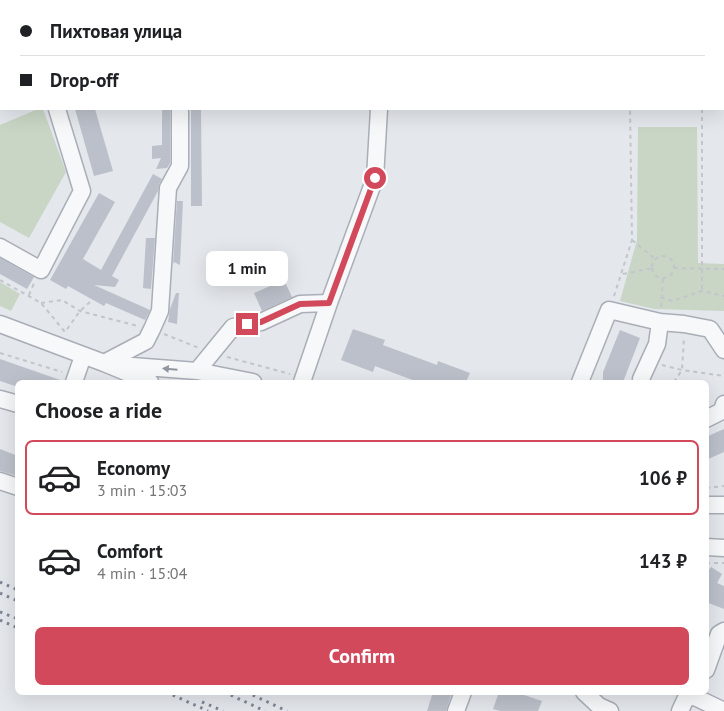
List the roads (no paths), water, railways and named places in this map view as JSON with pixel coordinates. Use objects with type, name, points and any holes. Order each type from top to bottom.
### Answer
[{"type":"street","points":[[0,247],[41,270],[82,191],[57,110]]},
{"type":"street","points":[[104,364],[146,341],[160,311],[168,188],[180,166],[180,110]]},
{"type":"street","points":[[303,379],[375,178],[379,110]]},
{"type":"street","points":[[197,371],[233,327],[261,322],[300,304],[329,303]]},
{"type":"street","points":[[581,380],[609,310],[660,322],[710,329],[724,350]]},
{"type":"street","points":[[641,380],[657,344],[660,322]]},
{"type":"street","points":[[0,324],[145,380]]},
{"type":"street","points":[[75,380],[83,356]]},
{"type":"street","points":[[104,364],[197,371],[243,380]]},
{"type":"street","points":[[0,399],[15,403]]},
{"type":"street","points":[[709,417],[722,411],[724,404]]},
{"type":"street","points":[[0,481],[15,486]]},
{"type":"street","points":[[709,505],[724,505]]},
{"type":"street","points":[[709,547],[724,548]]},
{"type":"street","points":[[709,662],[719,634],[724,630]]},
{"type":"street","points":[[456,711],[462,695]]},
{"type":"street","points":[[587,695],[598,706],[610,711]]},
{"type":"street","points":[[680,711],[692,695],[724,711]]},
{"type":"railway","points":[[0,582],[15,589]]},
{"type":"railway","points":[[0,593],[15,600]]},
{"type":"railway","points":[[0,612],[15,618]]},
{"type":"railway","points":[[0,620],[15,627]]},
{"type":"railway","points":[[173,695],[208,711]]},
{"type":"railway","points":[[230,695],[265,711]]},
{"type":"railway","points":[[252,695],[287,711]]},
{"type":"railway","points":[[202,702],[223,711]]}]
